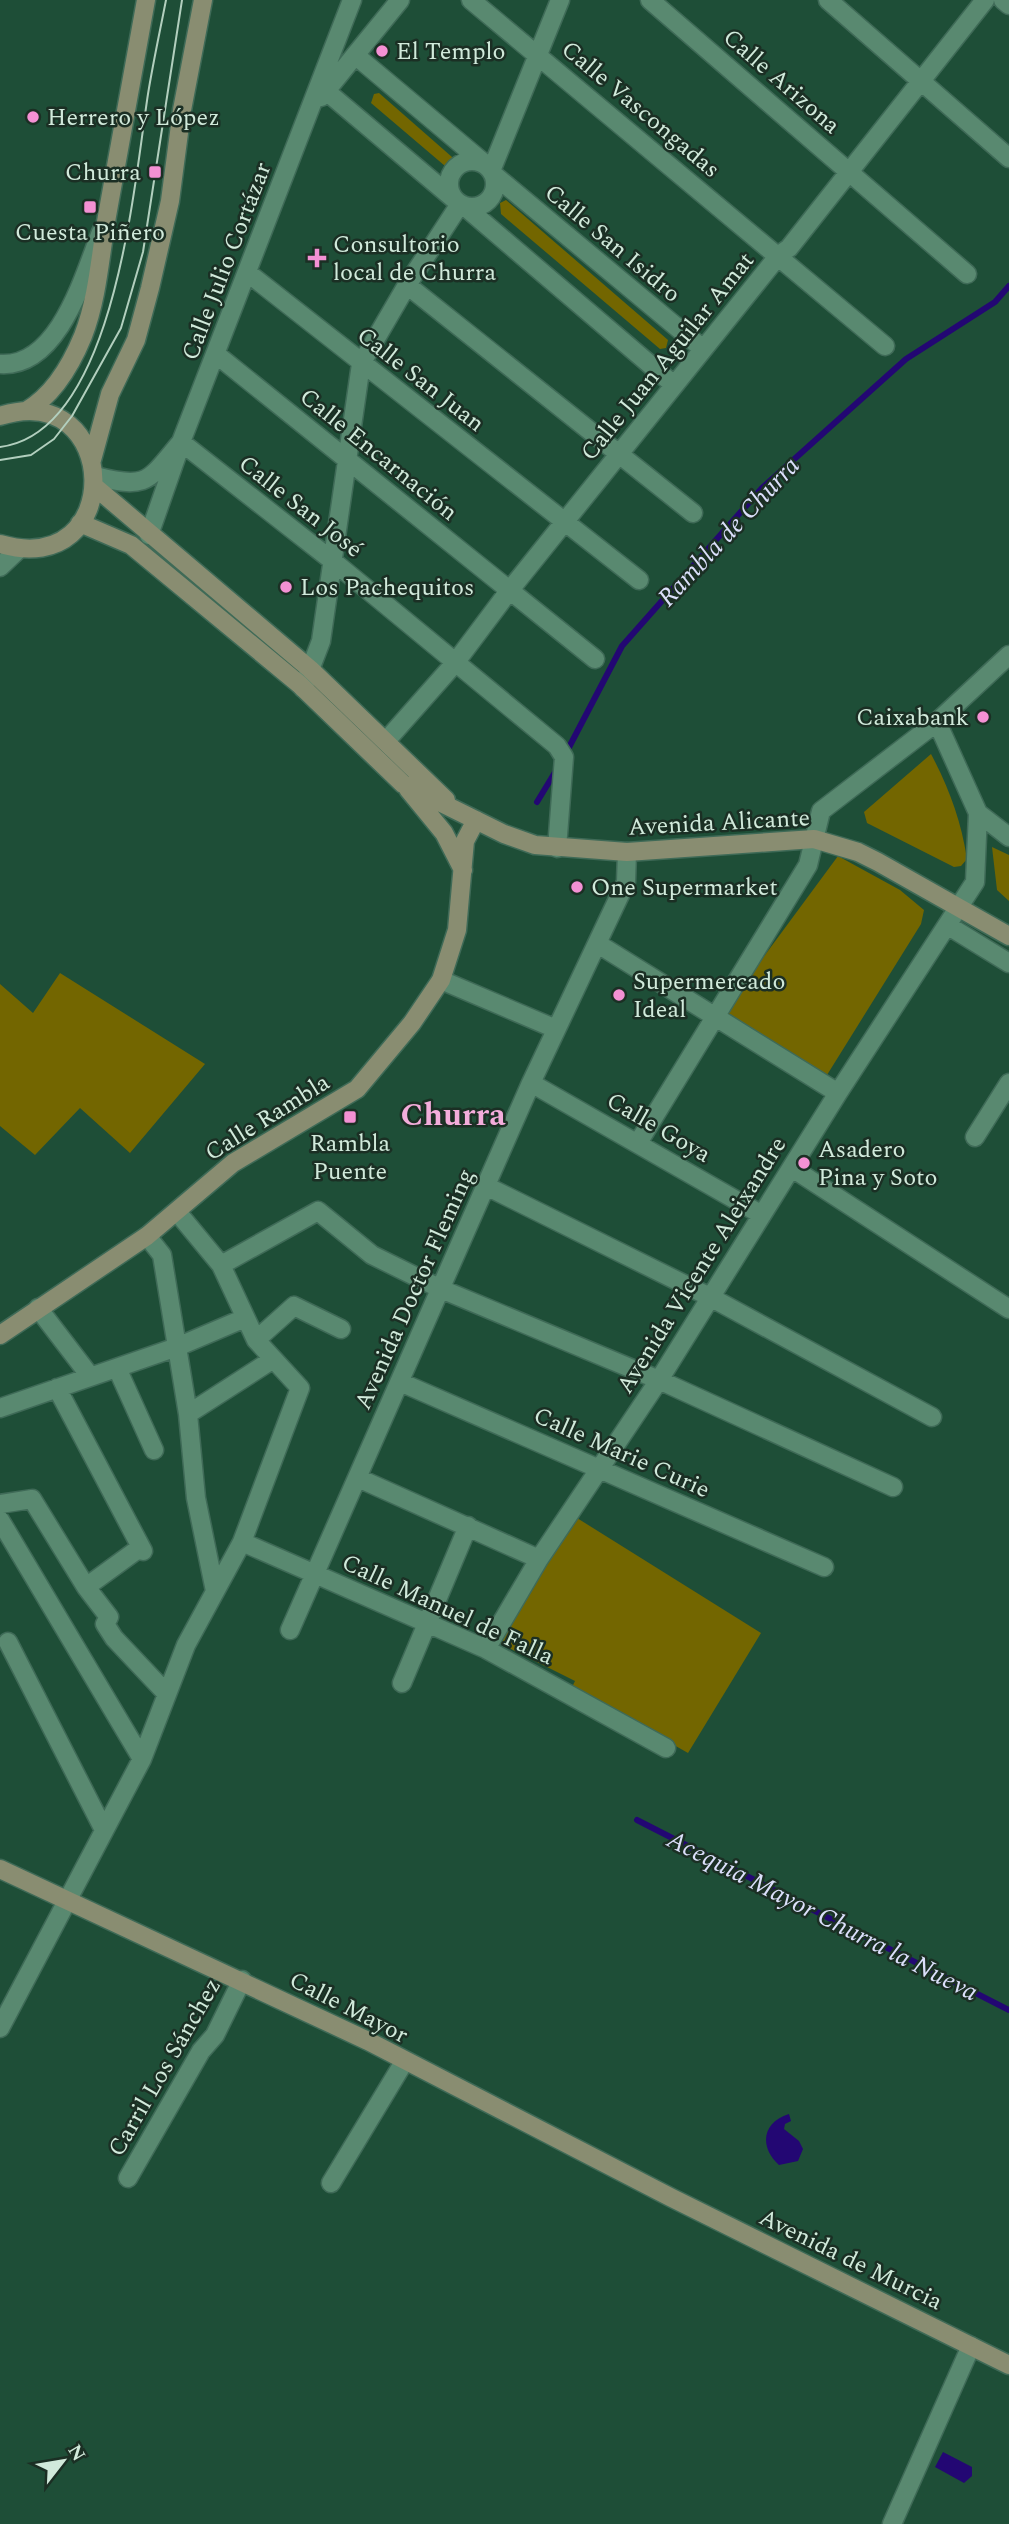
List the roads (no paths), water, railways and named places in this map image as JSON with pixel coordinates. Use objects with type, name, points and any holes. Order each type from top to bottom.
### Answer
[{"type":"street","points":[[0,416],[26,411],[45,400],[70,363],[83,336],[97,291],[146,0]]},
{"type":"street","points":[[0,544],[32,550],[56,543],[80,523],[94,496],[94,474],[110,394],[136,340],[170,201],[182,110],[203,0]]},
{"type":"street","name":"Calle Julio Cortázar","points":[[94,474],[119,482],[145,481],[181,442],[217,355],[352,0]]},
{"type":"street","points":[[310,111],[400,0]]},
{"type":"street","name":"Calle Vascongadas","points":[[471,0],[885,346]]},
{"type":"street","points":[[490,170],[471,160],[452,172],[449,186],[459,203],[477,207],[489,200],[495,188],[490,170],[540,57],[561,0]]},
{"type":"street","name":"Calle Arizona","points":[[650,0],[967,274]]},
{"type":"street","points":[[828,0],[1009,158]]},
{"type":"street","name":"Calle Juan Aguilar Amat","points":[[386,741],[455,663],[509,591],[779,255],[789,248],[850,173],[985,0]]},
{"type":"street","points":[[1003,0],[1009,5]]},
{"type":"street","name":"Calle San Isidro","points":[[355,55],[703,349]]},
{"type":"street","points":[[326,91],[674,385]]},
{"type":"street","points":[[303,688],[321,641],[334,562],[345,456],[361,364],[459,203]]},
{"type":"street","points":[[0,364],[8,365],[37,353],[67,317],[107,219]]},
{"type":"street","name":"Calle San Juan","points":[[248,273],[639,580]]},
{"type":"street","points":[[407,285],[693,513]]},
{"type":"street","name":"Calle Encarnación","points":[[217,355],[595,659]]},
{"type":"street","points":[[26,411],[50,415],[63,421],[80,438],[94,474],[149,535],[310,669],[455,810]]},
{"type":"street","points":[[149,535],[181,442]]},
{"type":"street","name":"Calle San José","points":[[181,442],[334,562],[556,746],[564,757],[557,848]]},
{"type":"street","points":[[80,523],[131,545],[303,688],[404,784],[444,833],[463,870]]},
{"type":"street","points":[[0,567],[19,549]]},
{"type":"street","points":[[638,1143],[808,865],[821,811],[937,722],[1007,661]]},
{"type":"street","points":[[937,722],[978,813],[1009,836]]},
{"type":"street","points":[[404,784],[476,820]]},
{"type":"street","name":"Avenida Vicente Aleixandre","points":[[486,1649],[539,1559],[659,1380],[838,1093],[975,882],[978,813]]},
{"type":"street","name":"Avenida Alicante","points":[[476,820],[535,845],[627,852],[814,839],[858,852],[1009,936]]},
{"type":"street","name":"Calle Rambla","points":[[0,1335],[147,1236],[178,1213],[233,1163],[357,1089],[412,1023],[441,980],[457,930],[465,841],[476,820]]},
{"type":"street","name":"Avenida Doctor Fleming","points":[[290,1630],[317,1574],[531,1083],[626,882],[627,852]]},
{"type":"street","points":[[947,925],[1009,963]]},
{"type":"street","points":[[598,944],[838,1093]]},
{"type":"street","points":[[441,980],[556,1030]]},
{"type":"street","name":"Calle Goya","points":[[531,1083],[762,1215]]},
{"type":"street","points":[[975,1138],[1009,1083]]},
{"type":"street","points":[[792,1168],[1009,1309]]},
{"type":"street","points":[[486,1186],[710,1297],[932,1417]]},
{"type":"street","points":[[221,1265],[318,1211],[372,1255],[441,1289],[659,1380],[893,1487]]},
{"type":"street","points":[[0,2028],[142,1759],[186,1645],[242,1542],[300,1388],[256,1340],[221,1265],[178,1213]]},
{"type":"street","points":[[147,1236],[162,1255],[188,1414],[196,1497],[215,1591]]},
{"type":"street","points":[[256,1340],[294,1306],[341,1329]]},
{"type":"street","points":[[38,1308],[90,1376]]},
{"type":"street","points":[[0,1408],[177,1347],[245,1318]]},
{"type":"street","points":[[188,1414],[272,1360]]},
{"type":"street","points":[[117,1368],[154,1450]]},
{"type":"street","name":"Calle Marie Curie","points":[[400,1382],[824,1567]]},
{"type":"street","points":[[57,1388],[142,1549],[86,1587]]},
{"type":"street","points":[[358,1478],[539,1559]]},
{"type":"street","points":[[0,1504],[32,1499],[86,1587],[109,1617],[106,1624],[114,1639],[166,1693]]},
{"type":"street","points":[[0,1520],[142,1759]]},
{"type":"street","points":[[402,1683],[468,1526]]},
{"type":"street","name":"Calle Manuel de Falla","points":[[242,1542],[486,1649],[666,1748]]},
{"type":"street","points":[[8,1643],[104,1830]]},
{"type":"street","name":"Calle Mayor","points":[[0,1869],[67,1903],[242,1980],[672,2198]]},
{"type":"street","name":"Carril Los Sánchez","points":[[128,2178],[201,2051],[215,2035],[242,1980]]},
{"type":"street","points":[[331,2183],[404,2062]]},
{"type":"street","name":"Avenida de Murcia","points":[[672,2198],[1009,2365]]},
{"type":"street","points":[[892,2524],[971,2346]]},
{"type":"waterway","name":"Rambla de Churra","points":[[566,753],[622,646],[762,488],[906,359],[995,302],[1009,286]]},
{"type":"waterway","name":"Rambla de Churra","points":[[537,802],[557,769]]},
{"type":"waterway","name":"Acequia Mayor Churra la Nueva","points":[[637,1820],[1009,2010]]},
{"type":"tram line","points":[[0,447],[39,432],[70,399],[94,353],[112,299],[125,242],[166,0]]},
{"type":"tram line","points":[[0,460],[31,455],[54,439],[72,416],[121,328],[143,252],[182,0]]},
{"type":"place","name":"El Templo","points":[[382,51]]},
{"type":"place","name":"Herrero y López","points":[[33,117]]},
{"type":"place","name":"Churra","points":[[155,172]]},
{"type":"place","name":"Cuesta Piñero","points":[[90,207]]},
{"type":"place","name":"Consultorio local de Churra","points":[[317,258]]},
{"type":"place","name":"Los Pachequitos","points":[[286,587]]},
{"type":"place","name":"Caixabank","points":[[983,717]]},
{"type":"place","name":"One Supermarket","points":[[577,887]]},
{"type":"place","name":"Supermercado Ideal","points":[[619,995]]},
{"type":"place","name":"Rambla Puente","points":[[350,1117]]},
{"type":"place","name":"Asadero Pina y Soto","points":[[804,1163]]},
{"type":"district","name":"Churra","points":[[453,1114]]}]
